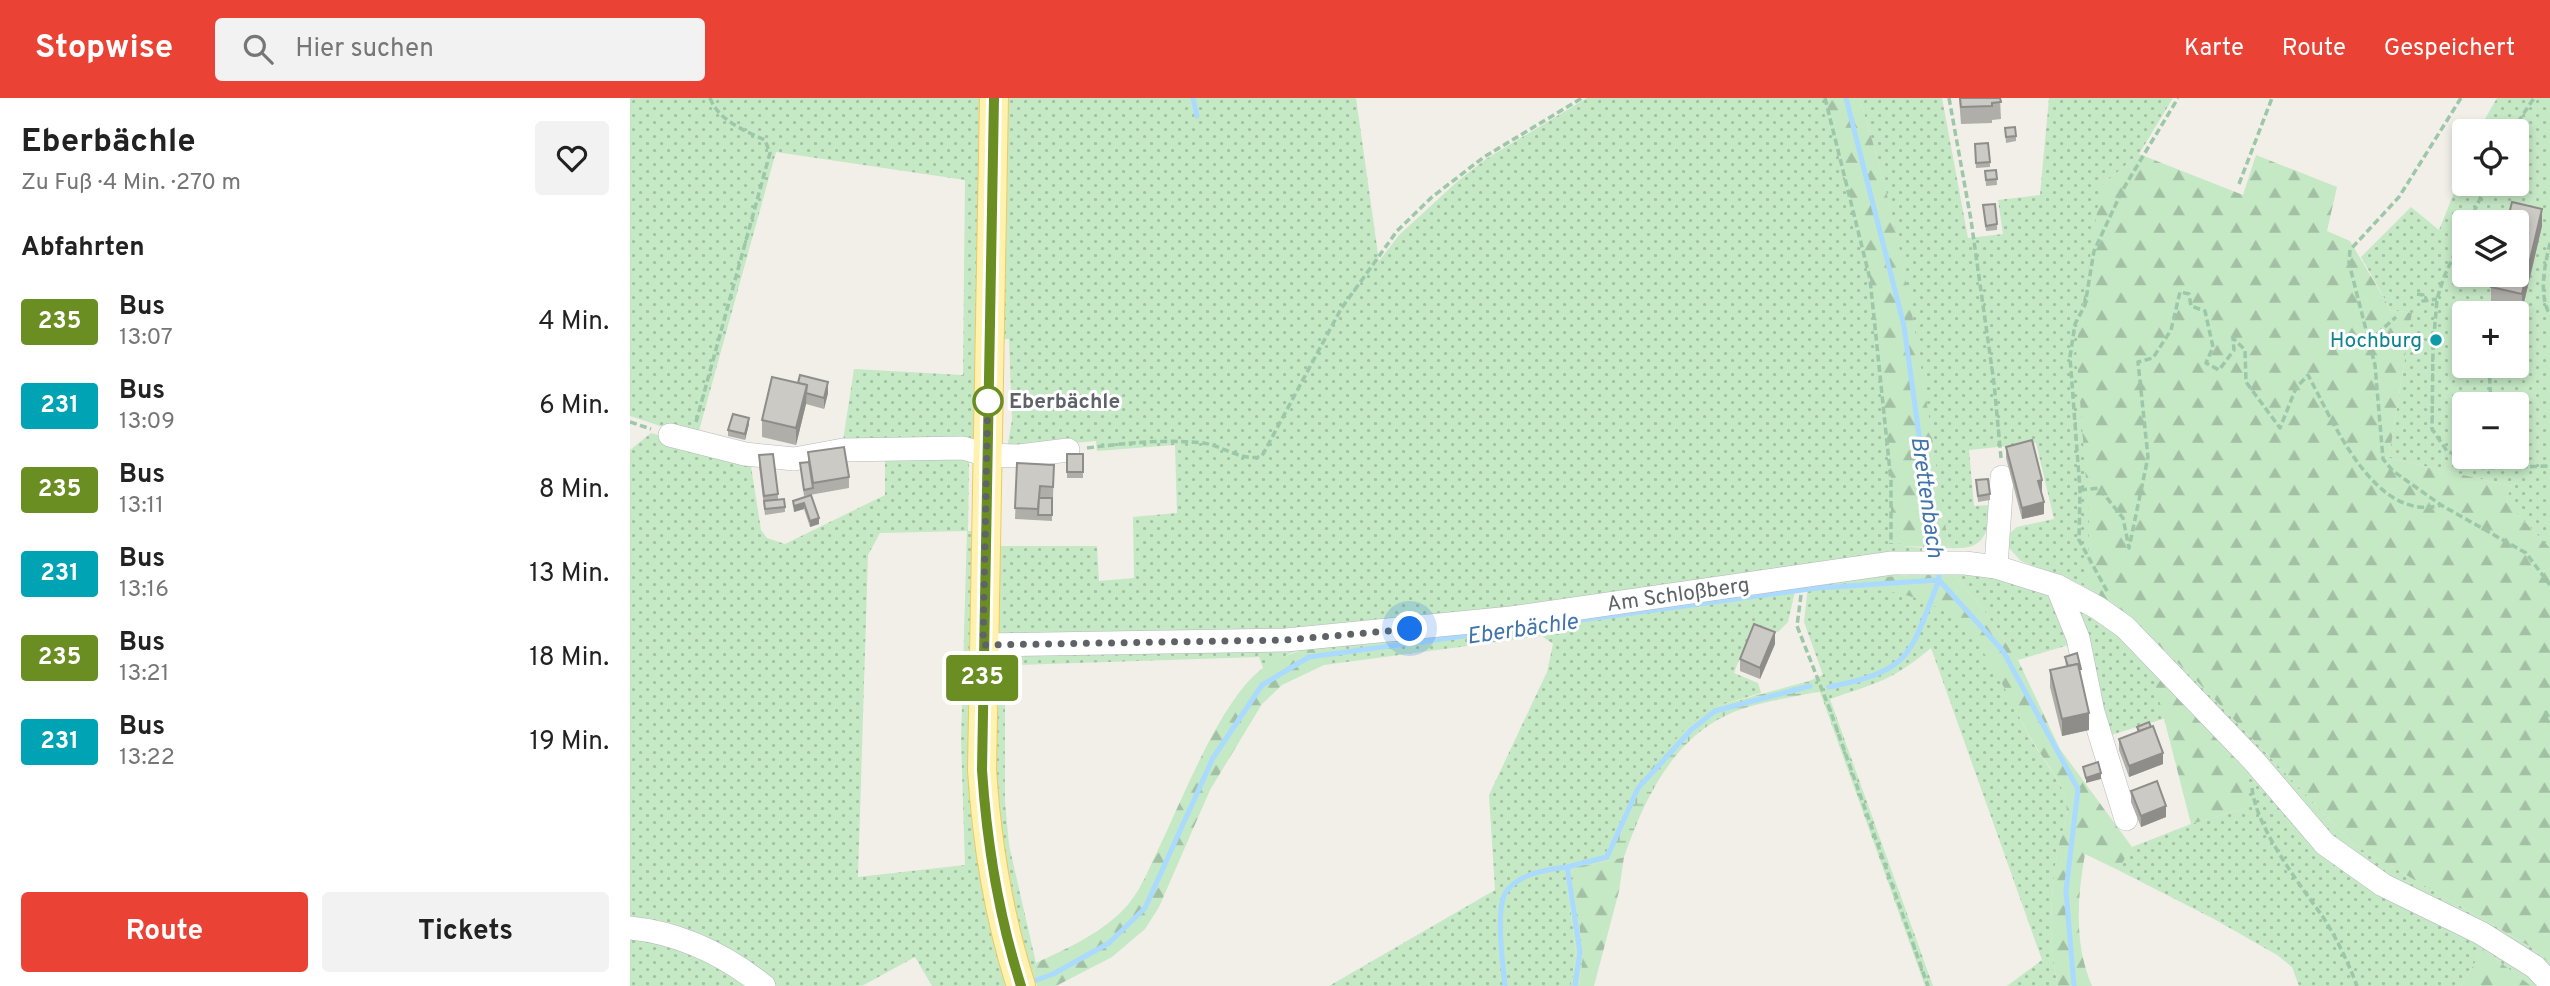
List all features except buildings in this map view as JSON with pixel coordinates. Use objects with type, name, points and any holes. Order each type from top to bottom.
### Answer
[{"type":"main road","points":[[994,98],[982,770],[986,832],[996,900],[1020,983]]},
{"type":"street","points":[[680,438],[774,458],[794,459],[843,450],[963,448],[987,454],[1019,456],[1068,450]]},
{"type":"street","points":[[1996,567],[2003,477]]},
{"type":"street","name":"Am Schloßberg","points":[[983,645],[1286,640],[1511,618],[1801,575],[1922,562],[1996,567],[2057,586],[2098,608],[2125,627],[2258,766],[2325,844],[2383,885],[2482,933],[2535,967],[2550,983]]},
{"type":"street","points":[[2057,586],[2078,638],[2092,712],[2126,818]]},
{"type":"street","points":[[630,928],[677,937],[713,951],[764,986]]},
{"type":"path","points":[[680,438],[771,153],[765,140],[738,128],[713,107],[710,98]]},
{"type":"path","points":[[1068,450],[1147,441],[1205,443],[1249,457],[1262,457],[1341,309],[1397,231],[1432,197],[1484,157],[1582,98]]},
{"type":"path","points":[[1825,98],[1870,279],[1890,468],[1891,547]]},
{"type":"path","points":[[1949,98],[1986,329],[2003,477]]},
{"type":"path","points":[[2098,608],[2108,592],[2079,540],[2081,490],[2070,357],[2075,324],[2085,305],[2094,251],[2122,191],[2178,98]]},
{"type":"path","points":[[2239,184],[2272,98]]},
{"type":"path","points":[[2461,98],[2407,187],[2350,250],[2349,263],[2375,365],[2384,459],[2393,471],[2441,505],[2526,553],[2550,585]]},
{"type":"path","points":[[2520,119],[2534,98]]},
{"type":"path","points":[[2550,243],[2545,265],[2544,304],[2550,315]]},
{"type":"path","points":[[2452,259],[2437,299],[2432,348],[2432,429],[2447,451],[2483,468],[2533,469],[2550,466]]},
{"type":"path","points":[[2081,490],[2099,488],[2123,518],[2129,548],[2148,457],[2138,362],[2153,358],[2171,330],[2180,292],[2189,294],[2191,306],[2205,311],[2213,347],[2206,363],[2219,370],[2234,350],[2233,338],[2245,350],[2246,382],[2280,428],[2296,388],[2308,375],[2358,465],[2393,499],[2426,510],[2441,505]]},
{"type":"path","points":[[2417,294],[2423,295],[2423,301],[2429,298],[2437,299]]},
{"type":"path","points":[[2369,341],[2396,317]]},
{"type":"path","points":[[2529,467],[2533,469]]},
{"type":"path","points":[[1801,595],[1797,626],[1830,709],[1928,986]]},
{"type":"path","points":[[2545,711],[2550,719]]},
{"type":"path","points":[[2258,766],[2252,776],[2257,810],[2295,881],[2329,929],[2357,986]]},
{"type":"green space","points":[[630,98],[1191,98],[1195,117],[1199,115],[1195,98],[1356,98],[1379,261],[1399,235],[1459,180],[1486,159],[1587,98],[1825,98],[1870,279],[1891,481],[1891,535],[1903,546],[1922,548],[1922,574],[1874,578],[1874,589],[1900,591],[1926,599],[1948,612],[1967,629],[1997,672],[2032,741],[2061,786],[2066,802],[2066,815],[2057,854],[2051,920],[2058,986],[2007,986],[2042,960],[1931,648],[1894,674],[1872,685],[1830,699],[1933,986],[1925,986],[1820,692],[1812,693],[1809,681],[1823,675],[1804,622],[1808,586],[1796,587],[1788,622],[1778,632],[1753,624],[1734,673],[1758,683],[1761,693],[1717,706],[1637,785],[1605,855],[1565,868],[1576,952],[1571,986],[1329,986],[1495,890],[1489,795],[1547,672],[1553,644],[1542,636],[1324,665],[1312,647],[1291,653],[1263,668],[1259,657],[1017,665],[1009,669],[1005,676],[1005,802],[1009,845],[1036,963],[1033,974],[1004,986],[932,986],[915,957],[862,986],[630,986],[630,450],[651,433],[750,460],[761,530],[767,538],[785,544],[885,495],[885,454],[965,455],[969,462],[968,531],[1000,530],[1001,546],[1097,546],[1099,581],[1134,578],[1133,517],[1177,513],[1175,445],[1097,451],[1096,441],[1007,449],[1012,420],[1009,339],[981,338],[975,436],[970,441],[842,447],[854,369],[963,375],[965,180],[776,152],[697,438],[630,416]],"holes":[[[967,531],[961,740],[965,865],[858,877],[868,555],[880,533]]]},
{"type":"green space","points":[[1825,98],[1859,98],[1876,153],[1903,265],[1949,548],[1903,546],[1891,535],[1891,481],[1870,279]]},
{"type":"green space","points":[[1859,98],[1942,98],[1968,238],[2003,234],[1998,200],[2040,195],[2049,98],[2173,98],[2139,154],[2101,186],[2088,590],[2114,604],[2194,678],[2354,845],[2531,947],[2550,964],[2550,986],[2531,986],[2483,949],[2461,986],[2299,986],[2292,967],[2277,955],[2118,870],[2132,847],[2191,824],[2247,808],[2156,687],[2166,718],[2111,735],[2078,610],[2084,586],[2021,561],[2009,548],[2010,533],[2017,527],[2054,519],[2036,443],[1969,450],[1974,506],[1989,505],[1987,526],[1985,534],[1976,544],[1949,548],[1902,265],[1876,153]]},
{"type":"green space","name":"Hochburg","points":[[2497,98],[2550,98],[2550,548],[2506,502],[2511,486],[2389,458],[2412,313],[2391,310],[2361,257],[2411,207],[2439,230],[2453,196],[2529,196],[2529,119],[2485,119]]},
{"type":"green space","points":[[2139,154],[2243,195],[2256,155],[2337,187],[2327,231],[2350,241],[2391,310],[2412,313],[2389,458],[2511,486],[2506,502],[2550,548],[2550,964],[2531,947],[2354,845],[2194,678],[2114,604],[2088,590],[2089,518],[2076,348],[2101,186]]},
{"type":"green space","points":[[1953,574],[1981,575],[2052,594],[2072,644],[2018,660],[1983,609]]},
{"type":"green space","points":[[1953,574],[1983,609],[2018,660],[2060,749],[2132,847],[2118,870],[2085,854],[2079,921],[2082,954],[2092,986],[2058,986],[2055,969],[2051,936],[2053,887],[2067,808],[2057,779],[2033,742],[1990,663],[1957,621],[1935,606],[1908,595],[1874,590],[1873,578]]},
{"type":"green space","points":[[1312,647],[1324,665],[1282,685],[1262,704],[1210,790],[1159,907],[1145,929],[1112,957],[1056,986],[1037,986],[1033,974],[1036,963],[1103,927],[1133,898],[1217,726],[1247,683],[1269,664]]},
{"type":"green space","points":[[2164,675],[2247,770],[2247,808],[2191,824],[2156,687]]},
{"type":"green space","points":[[1809,681],[1812,693],[1739,710],[1717,720],[1697,734],[1665,770],[1653,790],[1624,857],[1572,870],[1583,954],[1579,986],[1571,986],[1576,952],[1565,864],[1605,855],[1637,785],[1689,724],[1717,706]]},
{"type":"green space","points":[[1624,857],[1619,891],[1594,986],[1579,986],[1583,954],[1571,870]]},
{"type":"green space","points":[[2483,949],[2531,986],[2461,986]]},
{"type":"waterway","points":[[1193,98],[1197,116]]},
{"type":"waterway","name":"Brettenbach","points":[[1846,98],[1904,326],[1936,559]]},
{"type":"waterway","name":"Brettenbach","points":[[1938,568],[1939,580],[2003,651],[2078,789],[2066,891],[2074,986]]},
{"type":"waterway","name":"Eberbächle","points":[[1028,983],[1053,974],[1109,943],[1145,908],[1213,758],[1262,685],[1309,657],[1817,588],[1939,580],[1921,626],[1905,655],[1878,674],[1829,687]]},
{"type":"waterway","points":[[1575,986],[1580,952],[1567,867],[1607,857],[1638,788],[1692,729],[1715,711],[1810,686]]},
{"type":"waterway","points":[[1505,986],[1500,924],[1506,892],[1518,880],[1542,871],[1567,867]]},
{"type":"bus line","name":"235","points":[[994,98],[982,770],[986,832],[996,900],[1021,986]]},
{"type":"place","name":"Hochburg","points":[[2436,340]]},
{"type":"place","name":"Eberbächle","points":[[988,401]]},
{"type":"route","points":[[988,401],[988,392],[983,645],[1286,640],[1410,629]]}]
